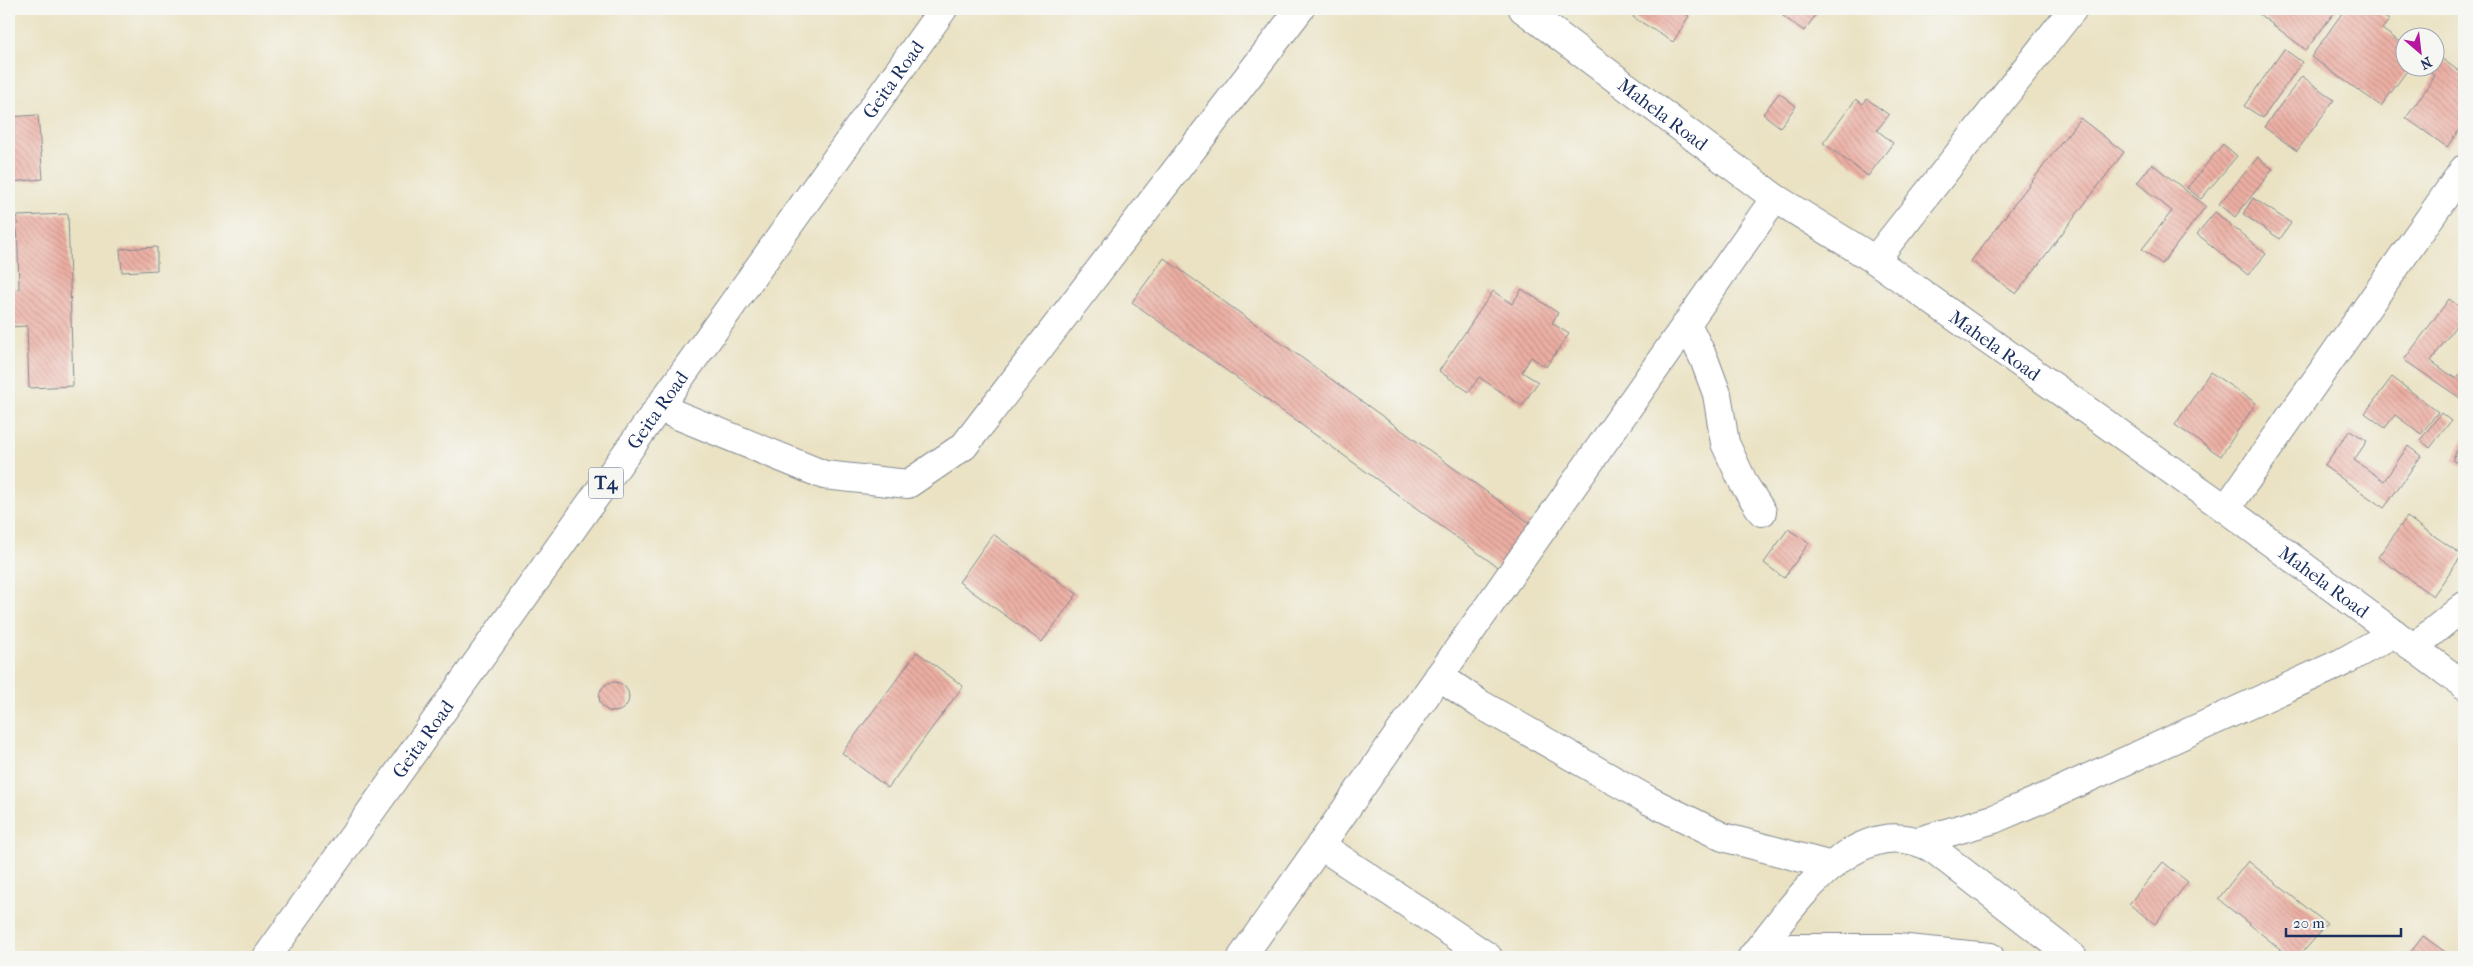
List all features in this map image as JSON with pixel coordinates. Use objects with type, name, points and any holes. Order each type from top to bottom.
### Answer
[{"type":"main road","name":"Geita Road","points":[[268,957],[943,9]]},
{"type":"main road","points":[[660,408],[824,475],[908,484],[964,446],[1300,9]]},
{"type":"main road","points":[[1875,260],[2073,9]]},
{"type":"main road","name":"Mahela Road","points":[[1541,14],[1775,198],[1875,260],[2226,509],[2464,685]]},
{"type":"main road","points":[[2226,509],[2464,169]]},
{"type":"main road","points":[[1242,957],[1775,198]]},
{"type":"main road","points":[[1687,324],[1704,359],[1717,394],[1725,443],[1738,472],[1762,512]]},
{"type":"main road","points":[[1920,841],[1994,819],[2055,793],[2341,663],[2404,641],[2464,606]]},
{"type":"main road","points":[[1439,676],[1480,704],[1650,801],[1723,837],[1832,866]]},
{"type":"main road","points":[[1756,952],[1808,889],[1841,857],[1867,842],[1903,838],[1920,841],[1932,848],[2073,957]]},
{"type":"main road","points":[[1320,845],[1488,957]]},
{"type":"main road","points":[[1756,952],[1896,948],[1990,957]]},
{"type":"building","points":[[1638,9],[1677,9],[1689,16],[1673,42],[1633,17]]},
{"type":"building","points":[[1788,9],[1820,9],[1804,31],[1783,16]]},
{"type":"building","points":[[2257,9],[2337,9],[2306,50],[2255,11]]},
{"type":"building","points":[[2345,9],[2372,9],[2389,20],[2382,29],[2396,39],[2396,78],[2402,78],[2381,106],[2311,57]]},
{"type":"building","points":[[2284,49],[2302,62],[2263,118],[2244,106]]},
{"type":"building","points":[[2446,62],[2464,75],[2464,122],[2447,147],[2406,118],[2434,78],[2446,78]]},
{"type":"building","points":[[2302,76],[2334,100],[2297,151],[2264,127]]},
{"type":"building","points":[[1779,93],[1796,106],[1780,127],[1763,114]]},
{"type":"building","points":[[1856,99],[1863,104],[1867,99],[1889,115],[1877,130],[1893,143],[1868,176],[1823,143]]},
{"type":"building","points":[[38,115],[43,179],[10,182],[9,117]]},
{"type":"building","points":[[2080,118],[2124,152],[2016,294],[1971,261]]},
{"type":"building","points":[[2223,144],[2237,156],[2201,199],[2187,188]]},
{"type":"building","points":[[2258,157],[2273,169],[2235,217],[2219,204]]},
{"type":"building","points":[[2152,164],[2206,206],[2162,264],[2142,249],[2172,211],[2137,183]]},
{"type":"building","points":[[2253,198],[2291,223],[2280,239],[2243,214]]},
{"type":"building","points":[[2215,212],[2266,254],[2248,275],[2197,234]]},
{"type":"building","points":[[68,214],[73,386],[29,388],[27,326],[9,327],[9,290],[19,289],[17,216]]},
{"type":"building","points":[[157,247],[157,270],[122,272],[120,249]]},
{"type":"building","points":[[1164,258],[1531,524],[1499,568],[1132,302]]},
{"type":"building","points":[[1522,289],[1558,313],[1552,323],[1569,334],[1546,367],[1531,357],[1522,372],[1538,382],[1522,406],[1479,377],[1469,392],[1439,371],[1493,291],[1512,304]]},
{"type":"building","points":[[2449,299],[2464,310],[2464,314],[2431,361],[2456,379],[2464,367],[2464,393],[2460,398],[2404,360]]},
{"type":"building","points":[[2210,372],[2256,403],[2221,456],[2175,425]]},
{"type":"building","points":[[2392,377],[2438,412],[2421,434],[2395,415],[2385,428],[2365,413]]},
{"type":"building","points":[[2441,413],[2451,421],[2430,448],[2420,440]]},
{"type":"building","points":[[2350,430],[2367,441],[2354,460],[2384,481],[2408,446],[2421,456],[2384,508],[2324,466]]},
{"type":"building","points":[[2464,437],[2464,467],[2452,460]]},
{"type":"building","points":[[2407,517],[2462,555],[2433,596],[2378,557]]},
{"type":"building","points":[[1788,529],[1809,543],[1784,578],[1764,563]]},
{"type":"building","points":[[993,534],[1077,594],[1042,642],[959,582]]},
{"type":"building","points":[[917,652],[963,686],[888,788],[842,753]]},
{"type":"building","points":[[614,682],[625,686],[629,697],[625,708],[614,712],[603,708],[599,697],[603,686]]},
{"type":"building","points":[[2248,861],[2327,924],[2299,957],[2290,957],[2218,899]]},
{"type":"building","points":[[2163,862],[2188,882],[2155,924],[2129,904]]},
{"type":"building","points":[[2423,936],[2452,957],[2407,957]]}]
